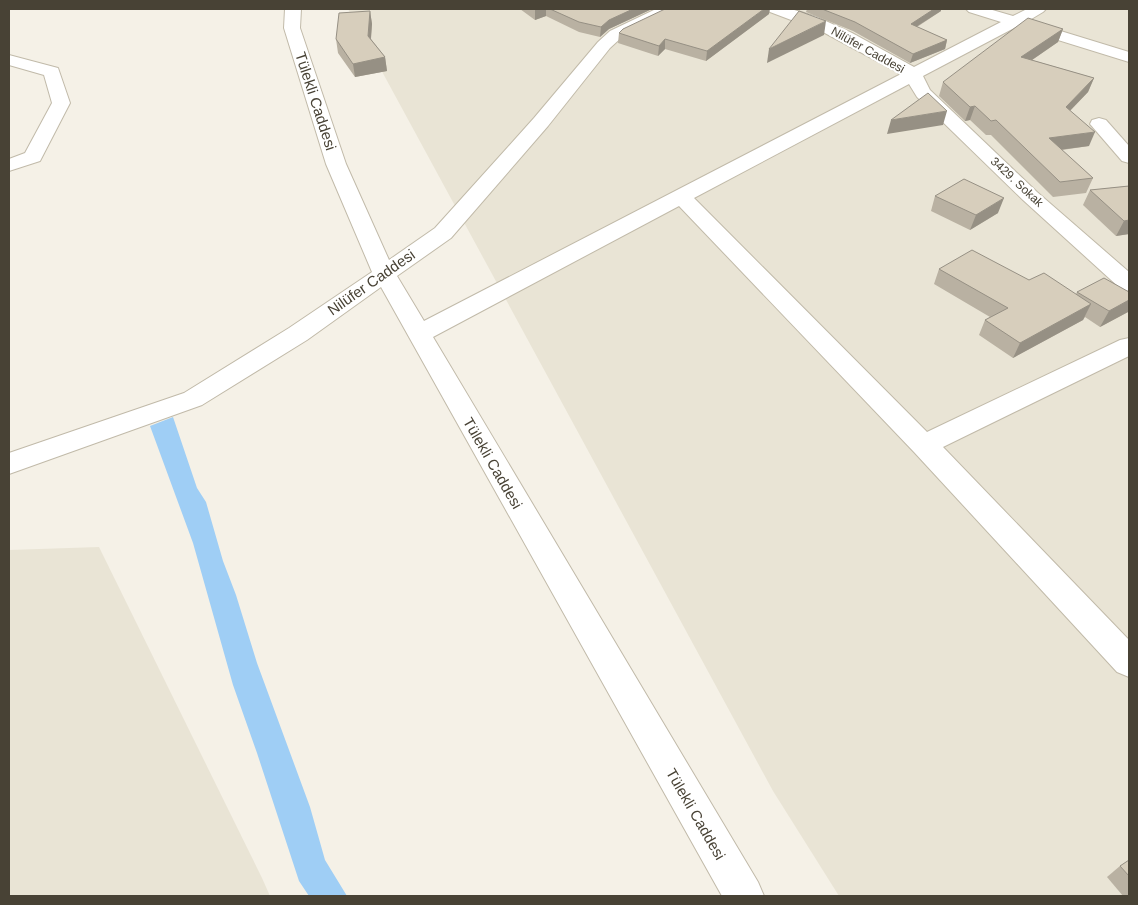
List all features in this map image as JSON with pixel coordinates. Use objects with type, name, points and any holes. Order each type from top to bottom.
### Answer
[{"type":"street","name":"Tülekli Caddesi","points":[[293,9],[292,28],[336,164],[384,273],[744,896]]},
{"type":"street","name":"Nilüfer Caddesi","points":[[775,9],[804,12],[913,74],[1038,9]]},
{"type":"street","points":[[974,9],[1129,56]]},
{"type":"street","name":"Nilüfer Caddesi","points":[[9,464],[194,399],[298,334],[443,232],[474,200],[604,45],[616,34],[656,11]]},
{"type":"street","points":[[9,60],[52,72],[61,103],[33,157],[9,165]]},
{"type":"street","points":[[418,334],[913,74]]},
{"type":"street","name":"3429. Sokak","points":[[913,74],[923,93],[1030,196],[1129,284]]},
{"type":"street","points":[[1100,124],[1129,156]]},
{"type":"street","points":[[681,196],[924,445],[1129,662]]},
{"type":"street","points":[[924,445],[1129,346]]},
{"type":"shaded area","points":[[348,9],[1129,9],[1129,896],[839,896],[773,791]]},
{"type":"shaded area","points":[[99,547],[270,896],[9,896],[9,550]]},
{"type":"water","points":[[173,417],[197,488],[206,502],[223,561],[236,595],[257,663],[310,807],[325,860],[347,896],[309,896],[299,881],[233,685],[193,543],[150,426]]},
{"type":"building","points":[[550,9],[633,9],[609,20],[601,27],[579,22]]},
{"type":"building","points":[[665,9],[764,9],[707,51],[665,39],[659,46],[619,33],[623,29]]},
{"type":"building","points":[[822,9],[934,9],[911,24],[947,40],[913,54],[855,22]]},
{"type":"building","points":[[370,11],[368,36],[385,57],[353,64],[336,39],[339,13]]},
{"type":"building","points":[[799,11],[826,21],[769,49]]},
{"type":"building","points":[[1028,18],[1063,29],[1021,57],[1094,78],[1066,107],[1095,132],[1049,138],[1093,178],[1060,182],[996,120],[991,121],[975,106],[970,107],[943,82]]},
{"type":"building","points":[[928,93],[947,111],[891,120]]},
{"type":"building","points":[[964,179],[1004,198],[976,215],[935,196]]},
{"type":"building","points":[[1129,186],[1129,220],[1124,221],[1090,190]]},
{"type":"building","points":[[972,250],[1029,280],[1044,273],[1091,304],[1020,343],[985,320],[1008,308],[939,269]]},
{"type":"building","points":[[1104,278],[1129,292],[1129,300],[1109,311],[1077,292]]},
{"type":"building","points":[[1129,860],[1129,876],[1120,866]]}]
